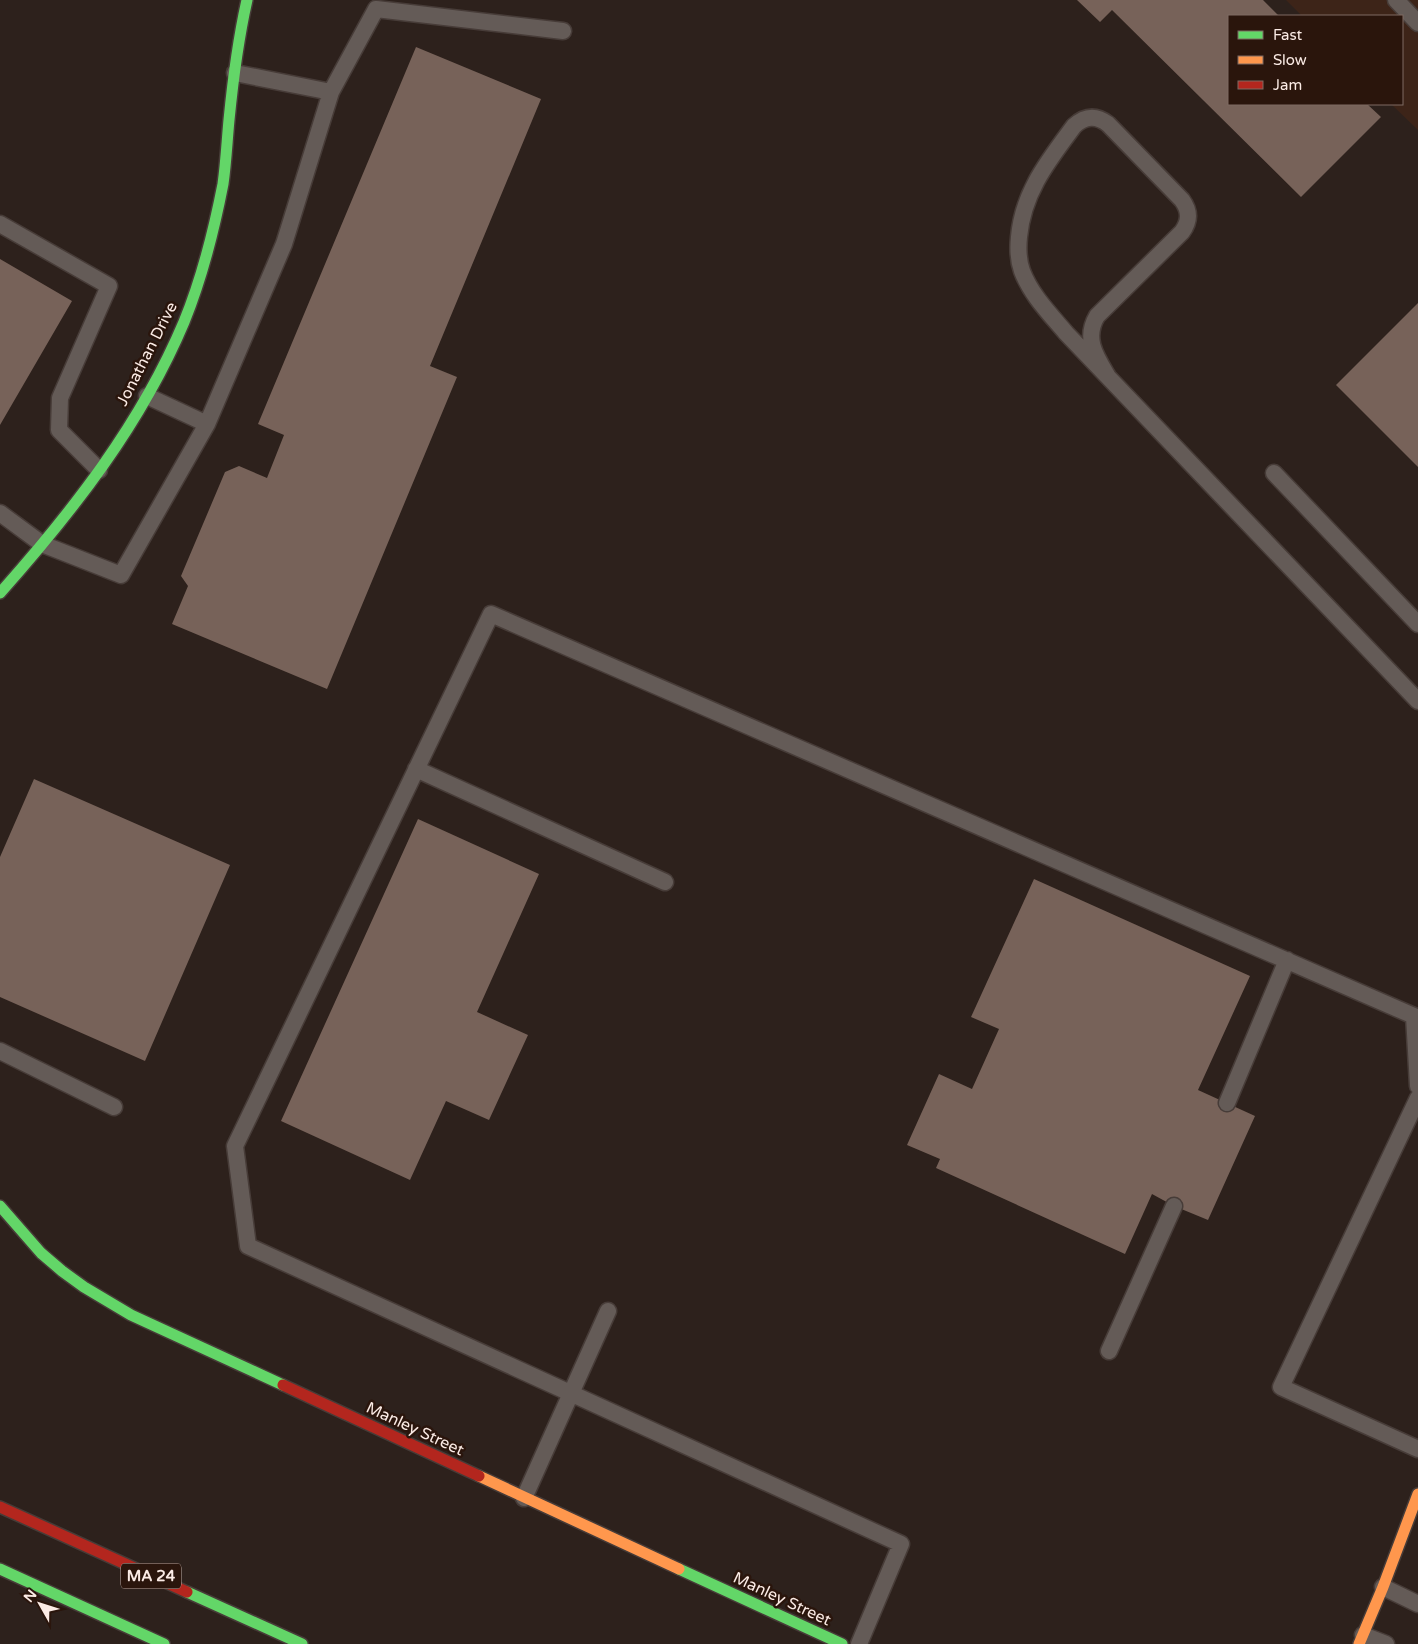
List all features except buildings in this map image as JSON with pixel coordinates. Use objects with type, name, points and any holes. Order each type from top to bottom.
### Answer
[{"type":"main road","name":"Jonathan Drive","points":[[0,592],[42,544],[100,470],[147,396],[174,344],[184,320],[202,270],[222,189],[235,73],[246,0]]},
{"type":"main road","name":"Manley Street","points":[[0,1206],[26,1237],[49,1260],[78,1283],[131,1315],[842,1644]]},
{"type":"main road","points":[[1361,1639],[1417,1498]]},
{"type":"main road","name":"MA 24","points":[[0,1507],[302,1644]]},
{"type":"main road","points":[[0,1569],[164,1644]]},
{"type":"lane","points":[[1396,0],[1418,22]]},
{"type":"lane","points":[[0,513],[42,544],[121,575],[207,424],[284,244],[331,92],[376,9],[563,31]]},
{"type":"lane","points":[[235,73],[331,92]]},
{"type":"lane","points":[[1107,375],[1091,344],[1094,322],[1097,316],[1182,232],[1188,219],[1188,212],[1182,200],[1108,124],[1102,119],[1095,117],[1080,121],[1074,126],[1044,166],[1029,195],[1020,220],[1018,248],[1022,270],[1039,301],[1066,333],[1418,701]]},
{"type":"lane","points":[[0,224],[109,286],[60,398],[60,430],[100,470]]},
{"type":"lane","points":[[147,396],[207,424]]},
{"type":"lane","points":[[1274,472],[1418,624]]},
{"type":"lane","points":[[859,1644],[901,1544],[248,1246],[235,1146],[491,614],[1414,1016],[1418,1086]]},
{"type":"lane","points":[[416,769],[666,882]]},
{"type":"lane","points":[[1227,1103],[1287,960]]},
{"type":"lane","points":[[0,1050],[114,1107]]},
{"type":"lane","points":[[1418,1098],[1281,1387],[1418,1449]]},
{"type":"lane","points":[[1110,1351],[1174,1206]]},
{"type":"lane","points":[[524,1498],[608,1311]]},
{"type":"lane","points":[[1383,1587],[1418,1604]]},
{"type":"lane","points":[[1361,1639],[1386,1644]]},
{"type":"shaded area","points":[[1286,0],[1418,0],[1418,130],[1392,105],[1403,105],[1403,15],[1301,15]]},
{"type":"traffic: fast","points":[[0,593],[54,530],[103,465],[147,396],[167,360],[184,322],[207,254],[223,184],[234,75],[247,0]]},
{"type":"traffic: fast","points":[[0,1206],[41,1253],[84,1287],[131,1315],[283,1385]]},
{"type":"traffic: fast","points":[[0,1569],[164,1644]]},
{"type":"traffic: fast","points":[[679,1569],[842,1644]]},
{"type":"traffic: fast","points":[[187,1592],[302,1644]]},
{"type":"traffic: slow","points":[[479,1476],[679,1569]]},
{"type":"traffic: slow","points":[[1359,1644],[1418,1494]]},
{"type":"traffic: jam","points":[[283,1385],[479,1476]]},
{"type":"traffic: jam","points":[[0,1507],[187,1592]]}]
